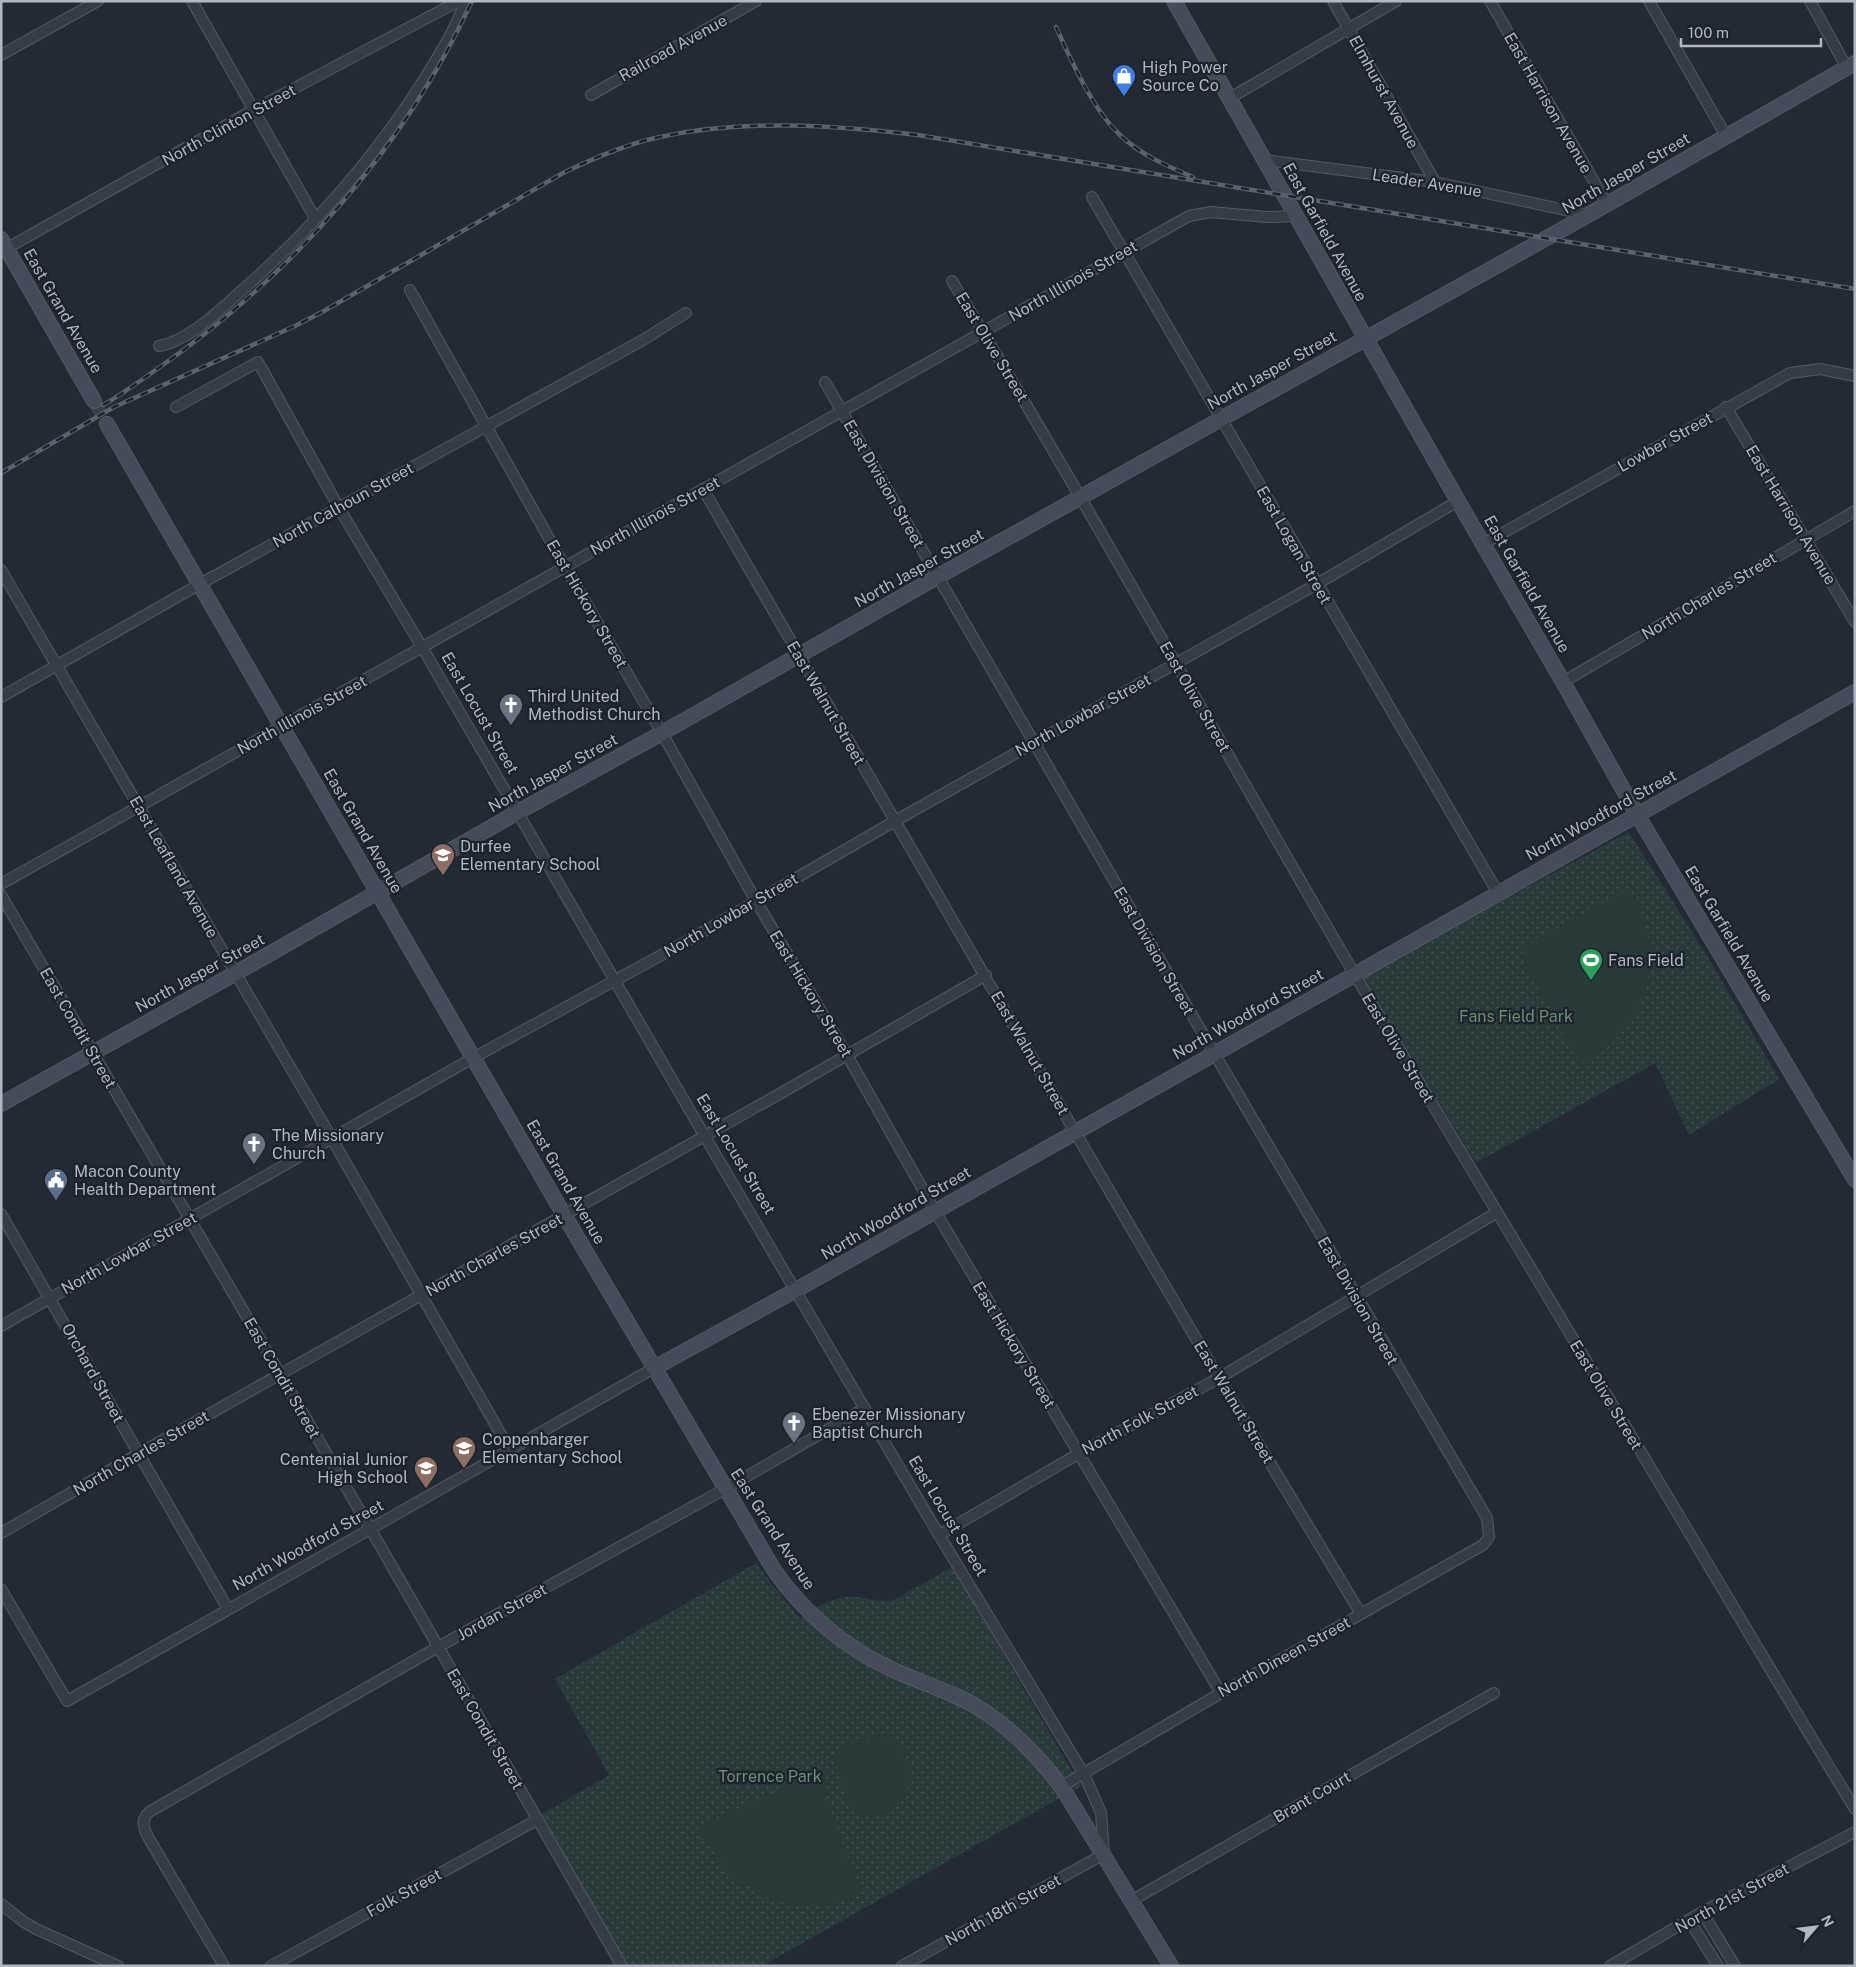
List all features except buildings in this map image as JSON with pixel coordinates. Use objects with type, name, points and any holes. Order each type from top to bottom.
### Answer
[{"type":"street","points":[[1,55],[98,1]]},
{"type":"street","points":[[192,1],[315,218]]},
{"type":"street","name":"North Clinton Street","points":[[3,247],[253,110],[459,1]]},
{"type":"street","points":[[159,346],[167,345],[190,332],[219,311],[274,262],[346,185],[396,121],[441,52],[458,20],[465,1]]},
{"type":"street","name":"Railroad Avenue","points":[[590,95],[756,1]]},
{"type":"street","name":"East Garfield Avenue","points":[[1174,1],[1638,816],[1855,1180]]},
{"type":"street","name":"Elmhurst Avenue","points":[[1333,1],[1435,182]]},
{"type":"street","points":[[1230,98],[1396,1]]},
{"type":"street","name":"East Harrison Avenue","points":[[1490,1],[1606,204]]},
{"type":"street","points":[[1649,1],[1726,136]]},
{"type":"street","points":[[1810,1],[1851,65]]},
{"type":"street","name":"North Jasper Street","points":[[1,1104],[236,974],[518,812],[662,733],[937,577],[1588,215],[1851,65]]},
{"type":"street","name":"Leader Avenue","points":[[1264,160],[1435,182],[1588,215]]},
{"type":"street","name":"East Logan Street","points":[[1092,197],[1498,893]]},
{"type":"street","name":"North Illinois Street","points":[[1,884],[1189,216],[1211,212],[1267,217],[1296,216]]},
{"type":"street","name":"East Grand Avenue","points":[[3,247],[94,401]]},
{"type":"street","name":"East Olive Street","points":[[952,281],[1081,497],[1355,974],[1496,1213],[1761,1656],[1855,1809]]},
{"type":"street","name":"East Hickory Street","points":[[410,290],[484,426],[935,1211],[1221,1693]]},
{"type":"street","name":"North Calhoun Street","points":[[1,697],[484,426],[643,340],[686,313]]},
{"type":"street","name":"East Locust Street","points":[[176,407],[258,362],[339,508],[422,647],[704,1135],[939,1535],[1084,1774],[1101,1813],[1104,1854],[1169,1965]]},
{"type":"street","name":"Lowber Street","points":[[1483,544],[1790,373],[1820,369],[1855,376]]},
{"type":"street","name":"East Division Street","points":[[825,382],[1486,1518]]},
{"type":"street","name":"East Harrison Avenue","points":[[1726,407],[1855,622]]},
{"type":"street","name":"East Grand Avenue","points":[[107,424],[564,1215],[725,1489],[792,1596],[805,1610],[839,1639],[891,1669],[980,1709],[1016,1736],[1045,1765],[1062,1786],[1104,1854]]},
{"type":"street","name":"East Walnut Street","points":[[703,489],[986,975],[1075,1132],[1219,1378],[1361,1614]]},
{"type":"street","name":"North Lowbar Street","points":[[1,1326],[1176,664],[1458,501]]},
{"type":"street","name":"North Charles Street","points":[[1563,682],[1855,511]]},
{"type":"street","name":"East Leafland Avenue","points":[[1,570],[58,664],[510,1450]]},
{"type":"street","name":"North Woodford Street","points":[[1,1589],[67,1701],[654,1368],[796,1290],[1855,692]]},
{"type":"street","name":"East Condit Street","points":[[1,895],[281,1374],[622,1966]]},
{"type":"street","name":"North Charles Street","points":[[1,1533],[986,975]]},
{"type":"street","name":"North Folk Street","points":[[939,1535],[1078,1454],[1219,1378],[1496,1213]]},
{"type":"street","name":"Orchard Street","points":[[1,1214],[228,1609]]},
{"type":"street","name":"Jordan Street","points":[[224,1966],[148,1837],[143,1821],[154,1808],[438,1647],[725,1489],[865,1408]]},
{"type":"street","name":"North Dineen Street","points":[[1062,1786],[1221,1693],[1482,1545],[1489,1537],[1486,1518]]},
{"type":"street","name":"Brant Court","points":[[1131,1901],[1494,1693]]},
{"type":"street","name":"Folk Street","points":[[271,1966],[537,1820]]},
{"type":"street","name":"North 21st Street","points":[[1610,1966],[1702,1912],[1855,1832]]},
{"type":"street","name":"North 18th Street","points":[[902,1966],[1104,1854]]},
{"type":"street","points":[[1,1904],[36,1929],[118,1966]]},
{"type":"street","points":[[1702,1912],[1735,1966]]},
{"type":"street","points":[[1690,1920],[1718,1966]]},
{"type":"green space","name":"Fans Field Park","points":[[1629,832],[1712,964],[1779,1079],[1689,1135],[1655,1063],[1476,1163],[1363,976]]},
{"type":"green space","name":"Fans Field","points":[[1629,888],[1645,922],[1649,940],[1649,975],[1645,992],[1627,1025],[1615,1040],[1600,1053],[1580,1064],[1521,957],[1525,947]]},
{"type":"green space","name":"Torrence Park","points":[[756,1563],[800,1618],[826,1603],[840,1598],[854,1597],[885,1601],[896,1599],[952,1567],[1081,1786],[762,1966],[627,1966],[541,1815],[609,1775],[555,1679]]},
{"type":"green space","points":[[881,1733],[896,1743],[905,1756],[909,1771],[908,1785],[903,1798],[894,1808],[882,1814],[861,1814],[853,1809],[847,1800],[834,1757],[841,1746]]},
{"type":"green space","points":[[810,1777],[820,1780],[862,1895],[836,1903],[811,1906],[787,1904],[766,1897],[745,1886],[728,1870],[712,1850],[699,1826]]},
{"type":"tunnel","points":[[94,401],[107,424]]},
{"type":"railway","points":[[103,405],[125,392],[209,331],[299,249],[340,205],[413,108],[445,55],[472,1]]},
{"type":"railway","points":[[1056,27],[1092,99],[1110,125],[1128,142],[1145,154],[1193,177]]},
{"type":"railway","points":[[1,473],[114,407],[295,326],[324,311],[563,173],[635,143],[692,131],[756,126],[821,126],[918,135],[1855,289]]},
{"type":"place","name":"High Power Source Co","points":[[1124,97]]},
{"type":"place","name":"Third United Methodist Church","points":[[511,726]]},
{"type":"place","name":"Durfee Elementary School","points":[[443,876]]},
{"type":"place","name":"Fans Field","points":[[1591,981]]},
{"type":"place","name":"The Missionary Church","points":[[254,1165]]},
{"type":"place","name":"Macon County Health Department","points":[[56,1201]]},
{"type":"place","name":"Ebenezer Missionary Baptist Church","points":[[794,1444]]},
{"type":"place","name":"Coppenbarger Elementary School","points":[[464,1469]]},
{"type":"place","name":"Centennial Junior High School","points":[[426,1489]]}]
